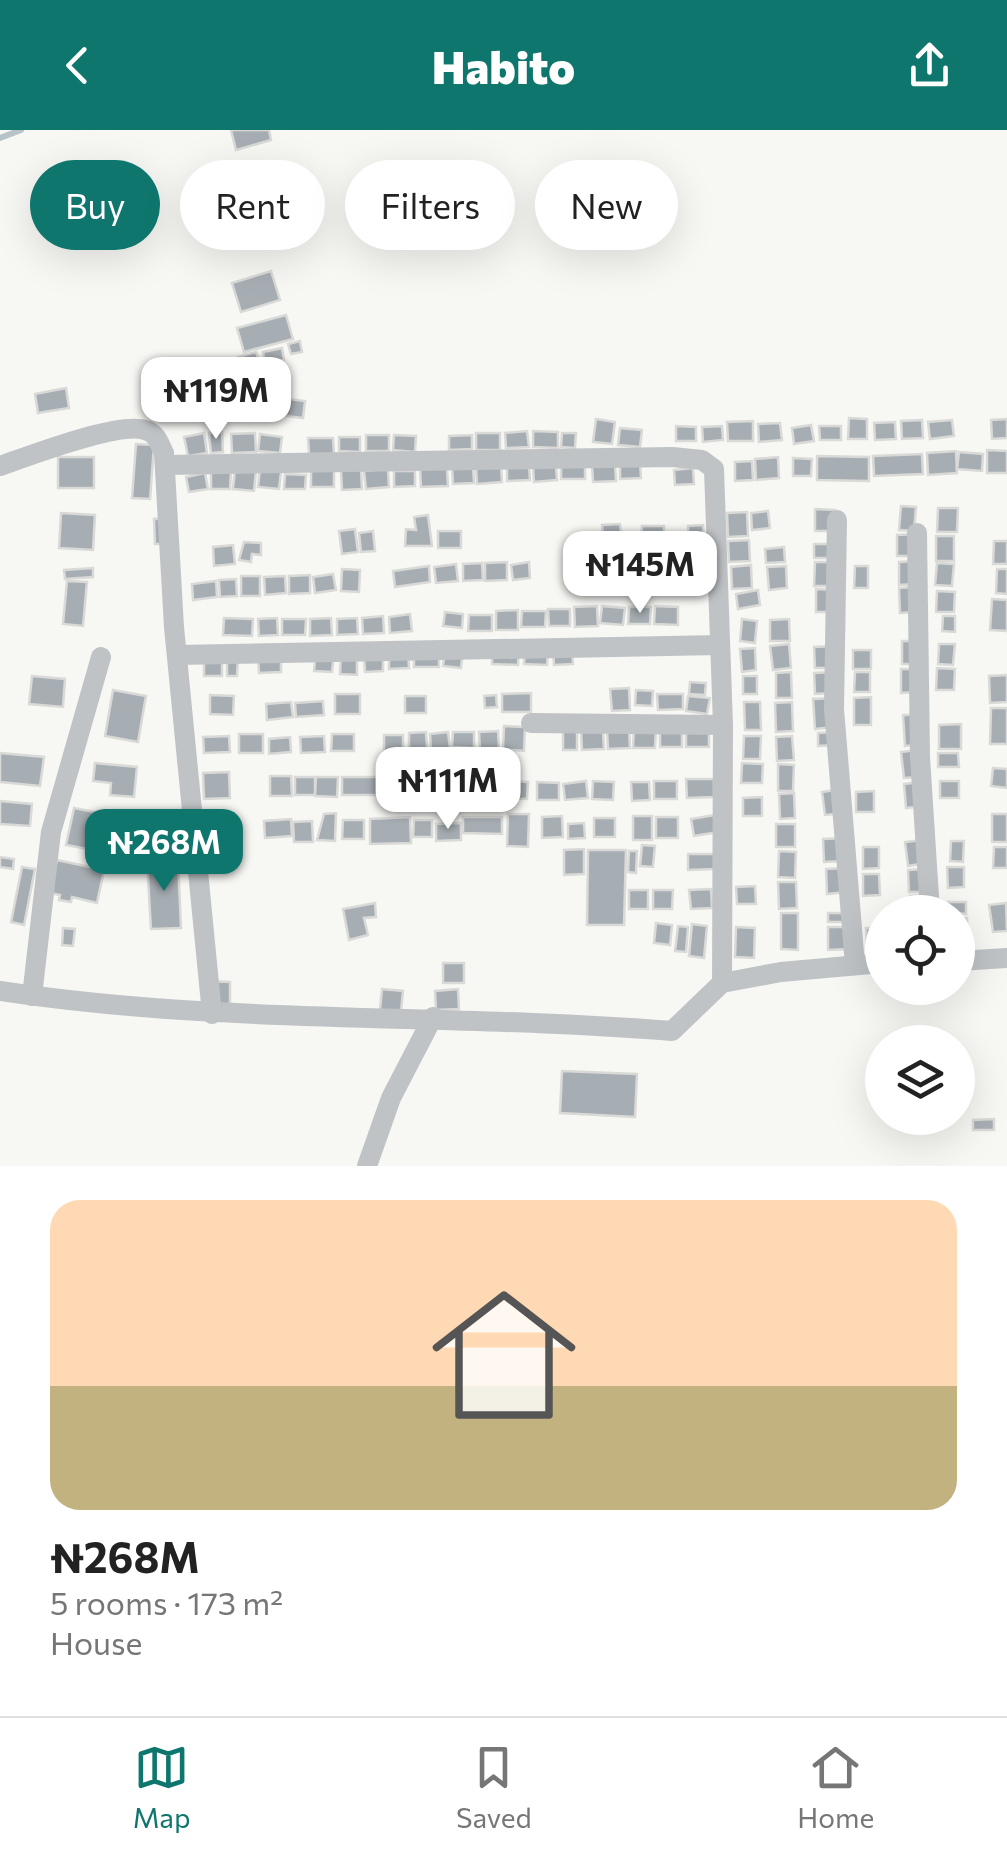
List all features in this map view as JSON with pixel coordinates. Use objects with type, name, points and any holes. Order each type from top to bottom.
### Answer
[{"type":"street","points":[[0,466],[82,438],[142,428],[156,436],[166,465],[177,655],[212,1014]]},
{"type":"street","points":[[166,465],[542,457],[702,460],[714,469],[723,725],[722,983]]},
{"type":"street","points":[[837,520],[834,709],[855,964]]},
{"type":"street","points":[[917,532],[920,757],[929,895]]},
{"type":"street","points":[[177,655],[720,645]]},
{"type":"street","points":[[32,996],[51,832],[101,657]]},
{"type":"street","points":[[531,723],[723,725]]},
{"type":"street","points":[[975,960],[1007,958]]},
{"type":"street","points":[[0,991],[212,1014],[433,1018],[672,1031],[722,983],[865,963]]},
{"type":"street","points":[[368,1166],[391,1098],[433,1018]]},
{"type":"building","points":[[231,130],[269,130],[271,140],[236,150]]},
{"type":"building","points":[[271,271],[280,300],[241,312],[232,283]]},
{"type":"building","points":[[286,315],[293,339],[244,352],[237,328]]},
{"type":"building","points":[[300,341],[302,352],[291,354],[288,344]]},
{"type":"building","points":[[282,348],[284,360],[265,363],[263,352]]},
{"type":"building","points":[[256,352],[259,361],[241,366],[238,357]]},
{"type":"building","points":[[66,388],[69,408],[38,413],[35,394]]},
{"type":"building","points":[[288,399],[305,401],[303,418],[286,416]]},
{"type":"building","points":[[254,403],[276,403],[276,420],[255,420]]},
{"type":"building","points":[[849,418],[867,419],[867,439],[848,439]]},
{"type":"building","points":[[596,419],[615,422],[612,444],[593,442]]},
{"type":"building","points":[[1007,419],[1007,438],[992,439],[991,420]]},
{"type":"building","points":[[922,420],[923,438],[902,439],[901,421]]},
{"type":"building","points":[[952,420],[954,436],[930,439],[928,422]]},
{"type":"building","points":[[753,421],[753,441],[728,441],[727,422]]},
{"type":"building","points":[[895,422],[896,439],[875,440],[874,423]]},
{"type":"building","points":[[780,423],[782,440],[759,442],[758,424]]},
{"type":"building","points":[[811,425],[814,441],[794,444],[792,428]]},
{"type":"building","points":[[676,426],[696,427],[696,441],[676,441]]},
{"type":"building","points":[[722,426],[723,440],[703,442],[702,427]]},
{"type":"building","points":[[819,426],[841,426],[841,440],[820,440]]},
{"type":"building","points":[[620,428],[642,430],[640,447],[618,445]]},
{"type":"building","points":[[527,431],[529,447],[506,448],[505,433]]},
{"type":"building","points":[[533,431],[558,432],[558,448],[533,447]]},
{"type":"building","points":[[222,432],[223,452],[211,453],[209,433]]},
{"type":"building","points":[[204,433],[207,453],[188,456],[184,437]]},
{"type":"building","points":[[255,433],[256,452],[232,453],[231,434]]},
{"type":"building","points":[[476,433],[500,433],[500,450],[476,450]]},
{"type":"building","points":[[562,433],[576,433],[575,448],[561,447]]},
{"type":"building","points":[[260,434],[282,437],[280,453],[258,451]]},
{"type":"building","points":[[366,435],[389,435],[389,451],[366,451]]},
{"type":"building","points":[[394,435],[416,436],[415,452],[393,450]]},
{"type":"building","points":[[472,435],[472,449],[449,450],[449,436]]},
{"type":"building","points":[[339,437],[360,437],[360,452],[339,451]]},
{"type":"building","points":[[308,438],[333,438],[334,454],[309,454]]},
{"type":"building","points":[[136,444],[154,445],[150,499],[132,498]]},
{"type":"building","points":[[987,450],[1007,451],[1007,473],[987,473]]},
{"type":"building","points":[[956,451],[957,473],[928,475],[927,453]]},
{"type":"building","points":[[959,452],[983,454],[982,471],[957,469]]},
{"type":"building","points":[[922,454],[923,474],[874,476],[873,456]]},
{"type":"building","points":[[817,456],[869,457],[869,481],[817,480]]},
{"type":"building","points":[[58,457],[94,457],[94,488],[58,488]]},
{"type":"building","points":[[778,457],[779,478],[756,480],[755,459]]},
{"type":"building","points":[[793,458],[812,459],[811,476],[793,476]]},
{"type":"building","points":[[752,461],[753,480],[735,481],[735,462]]},
{"type":"building","points":[[640,463],[641,478],[620,479],[620,464]]},
{"type":"building","points":[[561,464],[585,464],[585,479],[561,479]]},
{"type":"building","points":[[615,464],[616,481],[593,482],[592,465]]},
{"type":"building","points":[[507,465],[529,465],[530,480],[507,481]]},
{"type":"building","points":[[473,466],[474,483],[453,484],[452,467]]},
{"type":"building","points":[[556,466],[557,480],[534,482],[533,467]]},
{"type":"building","points":[[501,467],[502,482],[477,484],[476,468]]},
{"type":"building","points":[[420,468],[447,468],[448,486],[421,487]]},
{"type":"building","points":[[693,468],[694,484],[675,485],[674,470]]},
{"type":"building","points":[[235,469],[256,471],[254,491],[233,489]]},
{"type":"building","points":[[260,469],[281,472],[279,489],[258,487]]},
{"type":"building","points":[[361,469],[362,489],[342,490],[341,471]]},
{"type":"building","points":[[388,469],[389,487],[366,489],[364,471]]},
{"type":"building","points":[[211,470],[231,470],[230,489],[211,489]]},
{"type":"building","points":[[311,470],[334,470],[334,487],[311,487]]},
{"type":"building","points":[[394,471],[415,471],[415,486],[394,487]]},
{"type":"building","points":[[205,473],[208,489],[189,492],[186,477]]},
{"type":"building","points":[[285,474],[306,475],[305,489],[284,489]]},
{"type":"building","points":[[901,506],[916,507],[914,531],[899,530]]},
{"type":"building","points":[[938,508],[958,508],[957,532],[937,532]]},
{"type":"building","points":[[815,509],[835,510],[834,531],[815,531]]},
{"type":"building","points":[[768,511],[770,528],[752,530],[751,513]]},
{"type":"building","points":[[747,512],[748,536],[728,537],[727,513]]},
{"type":"building","points":[[61,513],[95,515],[93,550],[59,548]]},
{"type":"building","points":[[428,515],[432,546],[405,546],[406,529],[416,530],[414,517]]},
{"type":"building","points":[[175,518],[175,544],[155,544],[154,519]]},
{"type":"building","points":[[620,524],[622,545],[604,547],[602,525]]},
{"type":"building","points":[[703,525],[704,542],[689,543],[688,526]]},
{"type":"building","points":[[642,526],[664,526],[664,536],[674,536],[674,542],[641,542]]},
{"type":"building","points":[[355,529],[358,552],[342,554],[339,531]]},
{"type":"building","points":[[373,531],[375,551],[361,552],[359,533]]},
{"type":"building","points":[[438,531],[461,531],[461,548],[438,548]]},
{"type":"building","points":[[915,534],[916,556],[897,556],[897,535]]},
{"type":"building","points":[[936,536],[954,536],[954,561],[936,561]]},
{"type":"building","points":[[749,540],[750,561],[729,562],[728,541]]},
{"type":"building","points":[[994,541],[1007,541],[1007,564],[993,564]]},
{"type":"building","points":[[244,542],[261,543],[261,555],[252,554],[251,562],[239,560]]},
{"type":"building","points":[[814,544],[834,544],[834,558],[814,558]]},
{"type":"building","points":[[233,545],[235,564],[214,566],[213,547]]},
{"type":"building","points":[[784,547],[785,562],[766,563],[765,549]]},
{"type":"building","points":[[623,558],[625,578],[608,579],[607,560]]},
{"type":"building","points":[[666,559],[666,576],[629,576],[629,560]]},
{"type":"building","points":[[672,559],[690,559],[690,575],[670,580]]},
{"type":"building","points":[[915,561],[915,584],[899,585],[899,562]]},
{"type":"building","points":[[507,562],[507,580],[485,581],[485,563]]},
{"type":"building","points":[[529,562],[530,578],[513,580],[511,565]]},
{"type":"building","points":[[588,562],[601,562],[601,577],[588,578]]},
{"type":"building","points":[[815,562],[834,562],[833,586],[814,586]]},
{"type":"building","points":[[482,563],[483,580],[463,581],[463,564]]},
{"type":"building","points":[[937,563],[954,564],[952,586],[935,585]]},
{"type":"building","points":[[456,564],[458,581],[436,583],[434,567]]},
{"type":"building","points":[[751,565],[752,588],[732,589],[731,567]]},
{"type":"building","points":[[429,566],[430,582],[395,587],[393,571]]},
{"type":"building","points":[[786,566],[787,588],[769,590],[767,567]]},
{"type":"building","points":[[855,566],[868,566],[868,588],[854,588]]},
{"type":"building","points":[[93,568],[93,577],[65,579],[64,570]]},
{"type":"building","points":[[342,569],[360,570],[359,592],[341,591]]},
{"type":"building","points":[[997,569],[1007,569],[1007,594],[996,593]]},
{"type":"building","points":[[333,574],[336,590],[315,593],[313,577]]},
{"type":"building","points":[[310,575],[310,593],[289,594],[289,576]]},
{"type":"building","points":[[241,576],[260,576],[260,596],[241,596]]},
{"type":"building","points":[[285,576],[286,593],[265,595],[264,577]]},
{"type":"building","points":[[236,579],[237,596],[220,597],[219,580]]},
{"type":"building","points":[[67,581],[87,582],[83,626],[63,624]]},
{"type":"building","points":[[216,581],[217,597],[193,600],[192,584]]},
{"type":"building","points":[[916,587],[917,612],[900,613],[899,588]]},
{"type":"building","points":[[816,589],[833,590],[833,612],[816,612]]},
{"type":"building","points":[[758,590],[760,605],[738,609],[736,594]]},
{"type":"building","points":[[937,591],[955,592],[954,612],[936,612]]},
{"type":"building","points":[[992,599],[1007,600],[1007,631],[990,630]]},
{"type":"building","points":[[597,606],[598,626],[575,627],[574,607]]},
{"type":"building","points":[[602,606],[625,608],[623,625],[600,623]]},
{"type":"building","points":[[655,606],[678,607],[678,625],[654,624]]},
{"type":"building","points":[[629,607],[651,607],[650,624],[628,624]]},
{"type":"building","points":[[548,609],[570,609],[570,626],[549,626]]},
{"type":"building","points":[[518,610],[518,630],[496,630],[496,611]]},
{"type":"building","points":[[522,611],[546,611],[545,627],[521,627]]},
{"type":"building","points":[[445,612],[463,614],[462,628],[443,626]]},
{"type":"building","points":[[410,614],[412,631],[390,633],[389,617]]},
{"type":"building","points":[[469,615],[492,615],[492,631],[468,631]]},
{"type":"building","points":[[383,616],[384,633],[363,634],[362,618]]},
{"type":"building","points":[[943,616],[955,616],[955,632],[942,631]]},
{"type":"building","points":[[224,618],[253,619],[252,636],[223,635]]},
{"type":"building","points":[[277,618],[278,635],[259,636],[258,619]]},
{"type":"building","points":[[331,618],[332,635],[310,636],[310,619]]},
{"type":"building","points":[[357,618],[358,634],[337,635],[337,619]]},
{"type":"building","points":[[282,619],[306,619],[305,635],[282,635]]},
{"type":"building","points":[[742,619],[757,621],[755,643],[740,641]]},
{"type":"building","points":[[789,619],[790,641],[770,641],[770,620]]},
{"type":"building","points":[[902,641],[917,641],[917,664],[902,664]]},
{"type":"building","points":[[789,644],[791,668],[773,670],[770,646]]},
{"type":"building","points":[[939,644],[955,644],[953,665],[938,664]]},
{"type":"building","points":[[832,646],[833,668],[815,668],[814,647]]},
{"type":"building","points":[[572,648],[573,664],[554,665],[553,649]]},
{"type":"building","points":[[755,648],[756,670],[742,672],[740,649]]},
{"type":"building","points":[[445,649],[463,650],[461,668],[443,666]]},
{"type":"building","points":[[492,649],[519,649],[518,665],[492,664]]},
{"type":"building","points":[[525,649],[548,650],[547,665],[524,664]]},
{"type":"building","points":[[439,650],[439,667],[414,667],[414,651]]},
{"type":"building","points":[[853,650],[871,650],[871,669],[853,669]]},
{"type":"building","points":[[316,651],[334,652],[332,672],[314,671]]},
{"type":"building","points":[[408,652],[409,668],[389,669],[389,653]]},
{"type":"building","points":[[341,654],[357,654],[357,675],[340,674]]},
{"type":"building","points":[[383,654],[383,671],[365,672],[364,655]]},
{"type":"building","points":[[281,655],[281,672],[259,673],[258,656]]},
{"type":"building","points":[[227,658],[238,658],[237,676],[227,676]]},
{"type":"building","points":[[204,661],[222,661],[222,676],[204,676]]},
{"type":"building","points":[[937,668],[955,669],[954,690],[936,690]]},
{"type":"building","points":[[901,669],[917,669],[917,692],[901,693]]},
{"type":"building","points":[[791,672],[792,698],[776,698],[776,673]]},
{"type":"building","points":[[832,672],[833,693],[815,694],[814,673]]},
{"type":"building","points":[[855,672],[870,672],[870,692],[854,692]]},
{"type":"building","points":[[1007,675],[1007,702],[990,703],[989,676]]},
{"type":"building","points":[[32,676],[65,679],[63,707],[29,704]]},
{"type":"building","points":[[743,676],[757,676],[757,694],[743,694]]},
{"type":"building","points":[[690,682],[706,683],[705,695],[689,694]]},
{"type":"building","points":[[629,688],[630,710],[612,711],[610,689]]},
{"type":"building","points":[[113,690],[146,696],[138,742],[105,736]]},
{"type":"building","points":[[636,690],[653,691],[652,706],[635,705]]},
{"type":"building","points":[[531,693],[531,712],[502,712],[502,694]]},
{"type":"building","points":[[335,694],[360,694],[360,714],[335,714]]},
{"type":"building","points":[[657,694],[683,694],[683,709],[658,710]]},
{"type":"building","points":[[210,695],[234,696],[233,715],[210,714]]},
{"type":"building","points":[[496,695],[497,707],[485,708],[484,696]]},
{"type":"building","points":[[405,696],[426,696],[426,713],[405,713]]},
{"type":"building","points":[[688,696],[710,698],[707,714],[686,711]]},
{"type":"building","points":[[871,697],[871,725],[854,725],[854,698]]},
{"type":"building","points":[[832,698],[834,727],[815,729],[813,699]]},
{"type":"building","points":[[323,701],[324,715],[296,717],[295,703]]},
{"type":"building","points":[[291,702],[293,717],[267,720],[266,704]]},
{"type":"building","points":[[744,702],[760,702],[761,730],[745,730]]},
{"type":"building","points":[[792,702],[793,731],[776,732],[775,703]]},
{"type":"building","points":[[991,708],[1007,708],[1007,744],[990,744]]},
{"type":"building","points":[[903,715],[917,715],[919,745],[905,746]]},
{"type":"building","points":[[961,724],[961,749],[939,749],[939,725]]},
{"type":"building","points":[[504,726],[525,727],[524,751],[503,749]]},
{"type":"building","points":[[634,728],[656,729],[655,748],[633,748]]},
{"type":"building","points":[[709,728],[709,747],[686,747],[686,729]]},
{"type":"building","points":[[629,729],[630,748],[608,749],[607,730]]},
{"type":"building","points":[[563,730],[577,730],[577,750],[563,750]]},
{"type":"building","points":[[660,730],[682,730],[682,747],[660,747]]},
{"type":"building","points":[[498,731],[499,749],[480,750],[479,732]]},
{"type":"building","points":[[426,732],[427,749],[409,750],[409,733]]},
{"type":"building","points":[[448,732],[450,748],[431,750],[430,734]]},
{"type":"building","points":[[453,732],[474,732],[474,748],[452,747]]},
{"type":"building","points":[[581,732],[603,732],[604,749],[582,750]]},
{"type":"building","points":[[835,732],[836,745],[818,746],[818,733]]},
{"type":"building","points":[[239,734],[263,734],[263,753],[239,753]]},
{"type":"building","points":[[332,734],[354,734],[354,751],[331,751]]},
{"type":"building","points":[[384,735],[403,735],[403,751],[384,751]]},
{"type":"building","points":[[229,736],[230,752],[204,753],[203,737]]},
{"type":"building","points":[[324,736],[325,752],[301,753],[300,737]]},
{"type":"building","points":[[744,736],[761,736],[760,759],[743,759]]},
{"type":"building","points":[[792,736],[794,760],[777,761],[776,737]]},
{"type":"building","points":[[290,737],[291,752],[269,754],[269,739]]},
{"type":"building","points":[[917,750],[920,777],[904,778],[901,752]]},
{"type":"building","points":[[0,753],[44,757],[40,786],[0,782]]},
{"type":"building","points":[[938,753],[958,753],[959,767],[938,767]]},
{"type":"building","points":[[95,763],[137,767],[134,797],[110,795],[111,783],[93,781]]},
{"type":"building","points":[[742,763],[763,764],[762,783],[741,783]]},
{"type":"building","points":[[778,764],[794,765],[793,791],[778,791]]},
{"type":"building","points":[[993,768],[1007,769],[1007,788],[991,786]]},
{"type":"building","points":[[229,772],[230,798],[204,799],[203,773]]},
{"type":"building","points":[[270,776],[291,776],[292,796],[270,796]]},
{"type":"building","points":[[388,776],[412,778],[410,798],[385,795]]},
{"type":"building","points":[[295,777],[315,777],[315,795],[295,795]]},
{"type":"building","points":[[316,777],[338,777],[337,797],[315,796]]},
{"type":"building","points":[[342,777],[385,777],[385,795],[342,795]]},
{"type":"building","points":[[416,779],[436,781],[435,800],[414,798]]},
{"type":"building","points":[[465,779],[528,782],[527,799],[464,797]]},
{"type":"building","points":[[686,779],[714,779],[714,797],[687,798]]},
{"type":"building","points":[[439,781],[460,781],[460,799],[439,799]]},
{"type":"building","points":[[586,781],[588,798],[565,800],[563,784]]},
{"type":"building","points":[[593,781],[614,782],[613,800],[592,799]]},
{"type":"building","points":[[654,781],[677,781],[677,799],[654,799]]},
{"type":"building","points":[[940,781],[959,781],[959,798],[940,798]]},
{"type":"building","points":[[537,782],[559,783],[559,800],[537,800]]},
{"type":"building","points":[[631,782],[649,782],[650,800],[632,801]]},
{"type":"building","points":[[920,782],[923,806],[906,808],[904,784]]},
{"type":"building","points":[[842,789],[845,813],[825,815],[822,792]]},
{"type":"building","points":[[874,791],[874,812],[856,812],[856,792]]},
{"type":"building","points":[[794,793],[795,818],[780,819],[779,794]]},
{"type":"building","points":[[762,797],[762,816],[743,816],[743,798]]},
{"type":"building","points":[[0,801],[32,804],[30,826],[0,824]]},
{"type":"building","points":[[74,808],[105,814],[98,851],[66,845]]},
{"type":"building","points":[[140,811],[183,813],[181,842],[139,840]]},
{"type":"building","points":[[336,813],[335,841],[317,840],[324,814]]},
{"type":"building","points":[[508,814],[529,814],[528,847],[507,846]]},
{"type":"building","points":[[992,814],[1007,814],[1007,842],[992,842]]},
{"type":"building","points":[[715,815],[718,832],[694,836],[691,819]]},
{"type":"building","points":[[562,816],[563,837],[542,838],[542,817]]},
{"type":"building","points":[[633,816],[652,816],[652,840],[633,840]]},
{"type":"building","points":[[410,817],[411,843],[370,844],[370,819]]},
{"type":"building","points":[[463,817],[502,817],[502,834],[463,833]]},
{"type":"building","points":[[656,817],[678,817],[678,838],[656,838]]},
{"type":"building","points":[[594,818],[615,818],[615,837],[594,837]]},
{"type":"building","points":[[291,819],[292,836],[265,838],[264,821]]},
{"type":"building","points":[[233,820],[235,843],[213,845],[212,822]]},
{"type":"building","points":[[343,820],[364,820],[364,839],[342,839]]},
{"type":"building","points":[[414,820],[432,820],[432,837],[413,837]]},
{"type":"building","points":[[312,821],[313,842],[294,842],[293,822]]},
{"type":"building","points":[[461,823],[461,840],[436,841],[436,824]]},
{"type":"building","points":[[584,823],[585,838],[568,839],[568,824]]},
{"type":"building","points":[[776,824],[795,824],[795,847],[776,847]]},
{"type":"building","points":[[846,838],[846,861],[824,862],[823,839]]},
{"type":"building","points":[[922,840],[926,863],[908,866],[905,842]]},
{"type":"building","points":[[951,841],[964,841],[963,862],[950,861]]},
{"type":"building","points":[[642,845],[655,846],[653,867],[640,866]]},
{"type":"building","points":[[863,847],[879,847],[879,868],[863,869]]},
{"type":"building","points":[[994,847],[1007,847],[1007,868],[993,868]]},
{"type":"building","points":[[584,849],[584,874],[564,875],[564,850]]},
{"type":"building","points":[[588,850],[626,850],[624,925],[587,925]]},
{"type":"building","points":[[629,851],[637,851],[636,873],[628,872]]},
{"type":"building","points":[[779,851],[796,852],[795,878],[778,877]]},
{"type":"building","points":[[688,854],[715,854],[715,869],[688,870]]},
{"type":"building","points":[[0,857],[14,859],[13,869],[0,867]]},
{"type":"building","points":[[57,860],[104,870],[97,903],[72,897],[71,902],[59,900],[60,895],[50,893]]},
{"type":"building","points":[[178,860],[181,928],[151,929],[147,861]]},
{"type":"building","points":[[22,867],[35,869],[24,925],[11,922]]},
{"type":"building","points":[[947,867],[964,867],[964,887],[948,888]]},
{"type":"building","points":[[845,868],[847,892],[827,894],[826,869]]},
{"type":"building","points":[[926,869],[927,892],[909,892],[908,870]]},
{"type":"building","points":[[863,874],[879,874],[880,895],[863,896]]},
{"type":"building","points":[[778,882],[796,882],[797,908],[779,909]]},
{"type":"building","points":[[755,886],[756,904],[737,904],[736,887]]},
{"type":"building","points":[[711,889],[712,908],[691,909],[689,890]]},
{"type":"building","points":[[629,890],[648,890],[648,909],[629,909]]},
{"type":"building","points":[[653,890],[673,890],[672,909],[653,909]]},
{"type":"building","points":[[375,903],[376,917],[364,918],[368,935],[349,940],[343,909]]},
{"type":"building","points":[[1006,903],[1007,931],[993,932],[989,905]]},
{"type":"building","points":[[781,913],[798,913],[798,950],[781,949]]},
{"type":"building","points":[[828,913],[847,913],[847,922],[828,922]]},
{"type":"building","points":[[656,923],[672,925],[670,945],[654,943]]},
{"type":"building","points":[[692,924],[707,926],[704,958],[689,956]]},
{"type":"building","points":[[678,926],[688,927],[686,952],[675,951]]},
{"type":"building","points":[[736,927],[755,928],[754,958],[735,957]]},
{"type":"building","points":[[828,927],[847,927],[848,949],[828,950]]},
{"type":"building","points":[[63,928],[75,929],[73,946],[62,945]]},
{"type":"building","points":[[443,963],[464,963],[464,983],[443,983]]},
{"type":"building","points":[[207,981],[230,982],[230,1006],[207,1005]]},
{"type":"building","points":[[382,989],[403,991],[401,1011],[380,1010]]},
{"type":"building","points":[[458,989],[459,1009],[436,1010],[435,991]]},
{"type":"building","points":[[562,1071],[637,1074],[635,1117],[560,1113]]},
{"type":"building","points":[[994,1119],[994,1130],[975,1130],[975,1120]]},
{"type":"waterway","points":[[0,138],[21,130]]}]
